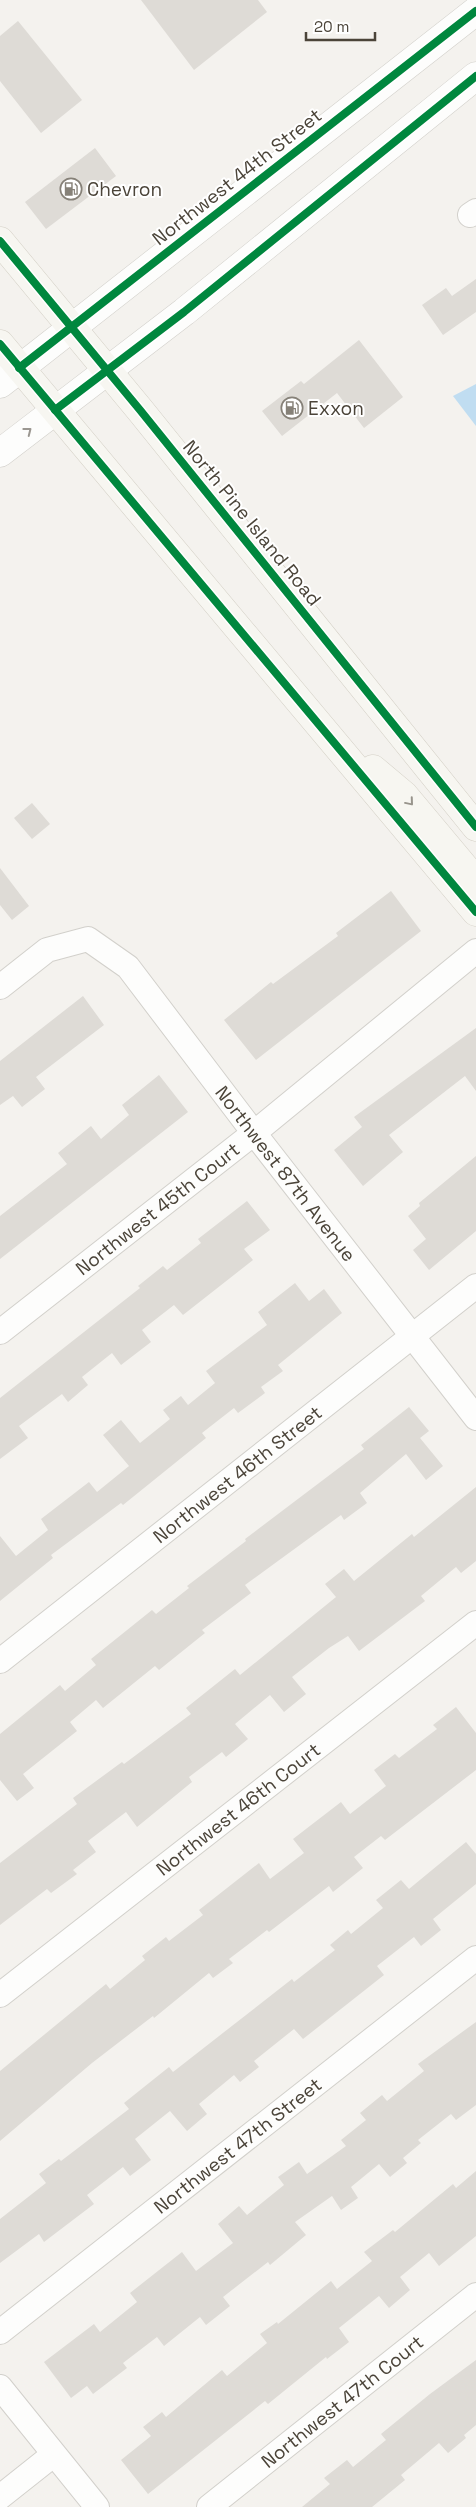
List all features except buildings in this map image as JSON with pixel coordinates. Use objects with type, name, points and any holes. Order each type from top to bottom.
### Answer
[{"type":"main road","name":"North Pine Island Road","points":[[0,241],[108,370],[476,827]]},
{"type":"main road","points":[[0,344],[10,376],[55,410],[476,912]]},
{"type":"main road","points":[[320,725],[404,795],[476,881]]},
{"type":"street","name":"Northwest 44th Street","points":[[10,376],[476,12]]},
{"type":"street","points":[[0,453],[206,295],[476,76]]},
{"type":"street","name":"Northwest 87th Avenue","points":[[0,987],[47,950],[88,939],[128,967],[254,1133],[476,1418]]},
{"type":"street","name":"Northwest 45th Court","points":[[0,1332],[254,1133],[476,951]]},
{"type":"street","name":"Northwest 46th Street","points":[[0,1661],[476,1286]]},
{"type":"street","name":"Northwest 46th Court","points":[[0,1995],[476,1623]]},
{"type":"street","name":"Northwest 47th Street","points":[[0,2332],[476,1958]]},
{"type":"street","name":"Northwest 47th Court","points":[[209,2507],[476,2296]]},
{"type":"street","points":[[0,2387],[53,2455],[97,2507]]},
{"type":"street","points":[[0,2498],[53,2455]]},
{"type":"water","points":[[476,384],[476,426],[453,396]]},
{"type":"cycle path","points":[[19,368],[476,11]]},
{"type":"cycle path","points":[[55,410],[184,312],[476,76]]},
{"type":"cycle path","points":[[0,241],[140,410],[476,827]]},
{"type":"cycle path","points":[[0,344],[476,912]]},
{"type":"place","name":"Chevron","points":[[71,189]]},
{"type":"place","name":"Exxon","points":[[292,408]]}]
